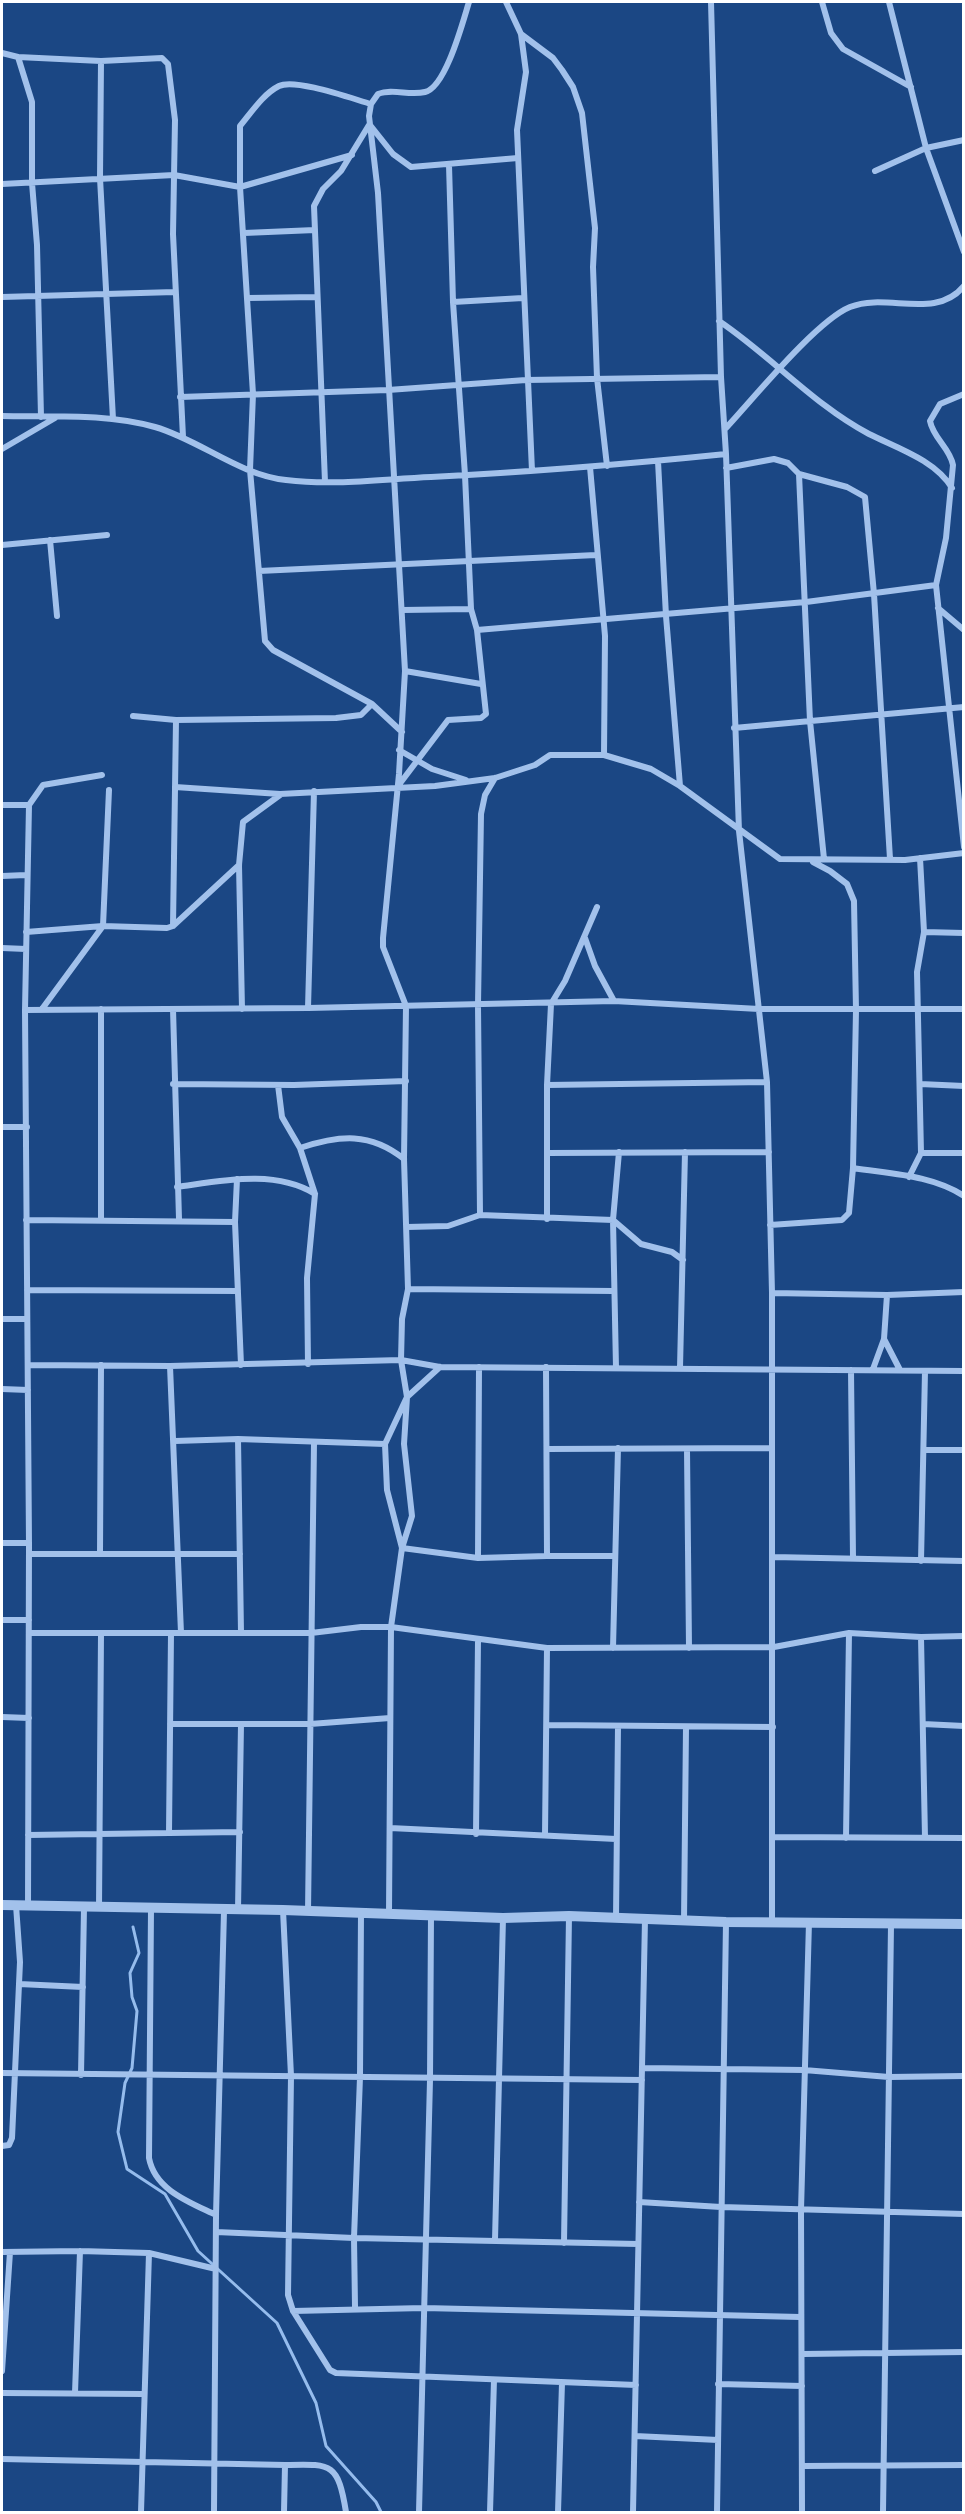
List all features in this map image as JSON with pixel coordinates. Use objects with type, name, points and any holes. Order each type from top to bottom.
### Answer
[{"type":"street","points":[[389,1913],[391,1627],[402,1548],[412,1516],[404,1444],[407,1397],[401,1360],[402,1319],[408,1289],[404,1159],[406,1006],[383,947],[382,938],[398,786],[405,671],[396,478],[388,390],[378,193],[369,125],[371,104],[378,94],[425,92],[434,86],[446,66],[469,2]]},
{"type":"street","points":[[506,2],[521,34],[526,72],[518,113],[518,158],[526,380],[532,471]]},
{"type":"street","points":[[711,2],[719,321],[739,831],[767,1082],[772,1293],[770,1371],[774,1647],[771,1922]]},
{"type":"street","points":[[822,2],[831,33],[843,49],[911,87]]},
{"type":"street","points":[[889,2],[926,148],[963,250]]},
{"type":"street","points":[[521,34],[553,58],[573,87],[582,113],[596,240],[593,267],[597,378],[607,466]]},
{"type":"street","points":[[2,53],[18,57],[100,61],[166,60],[175,120],[175,291],[183,437]]},
{"type":"street","points":[[18,57],[32,102],[32,183],[37,245],[41,417]]},
{"type":"street","points":[[100,61],[100,178],[113,419]]},
{"type":"street","points":[[371,104],[311,88],[284,84],[278,86],[240,126],[240,187],[253,394],[250,470],[265,641],[273,650],[372,704],[402,732]]},
{"type":"street","points":[[325,482],[315,201],[352,155],[369,125]]},
{"type":"street","points":[[369,125],[403,163],[411,167],[518,158]]},
{"type":"street","points":[[875,171],[926,148],[963,140]]},
{"type":"street","points":[[2,184],[174,176],[240,187],[352,155]]},
{"type":"street","points":[[398,786],[436,738],[443,723],[448,720],[481,718],[486,714],[477,630],[471,609],[465,475],[457,385],[449,165]]},
{"type":"street","points":[[244,233],[315,230]]},
{"type":"street","points":[[725,429],[814,335],[848,308],[874,302],[934,303],[946,301],[963,286]]},
{"type":"street","points":[[2,297],[175,291]]},
{"type":"street","points":[[248,298],[317,297]]},
{"type":"street","points":[[453,302],[523,298]]},
{"type":"street","points":[[719,321],[811,394],[866,432],[939,472],[952,489]]},
{"type":"street","points":[[180,397],[388,390],[526,380],[721,377]]},
{"type":"street","points":[[963,394],[940,404],[930,421],[939,440],[952,457],[952,489],[946,538],[936,585],[963,847]]},
{"type":"street","points":[[2,416],[113,419],[155,427],[183,437],[250,470],[284,480],[325,482],[465,475],[607,466],[726,454]]},
{"type":"street","points":[[2,449],[56,417]]},
{"type":"street","points":[[726,468],[774,459],[788,463],[799,474],[848,487],[865,497],[874,594],[890,859]]},
{"type":"street","points":[[658,461],[666,616],[680,786]]},
{"type":"street","points":[[591,467],[596,555],[604,621],[604,755]]},
{"type":"street","points":[[799,474],[810,721],[824,859]]},
{"type":"street","points":[[2,545],[107,535]]},
{"type":"street","points":[[50,540],[57,616]]},
{"type":"street","points":[[259,571],[596,555]]},
{"type":"street","points":[[477,630],[666,616],[731,607],[806,602],[936,585]]},
{"type":"street","points":[[937,608],[963,630]]},
{"type":"street","points":[[403,610],[471,609]]},
{"type":"street","points":[[405,671],[481,684]]},
{"type":"street","points":[[133,716],[176,720],[354,717],[372,704]]},
{"type":"street","points":[[734,728],[963,707]]},
{"type":"street","points":[[173,926],[176,720]]},
{"type":"street","points":[[399,750],[432,769],[469,782]]},
{"type":"street","points":[[175,787],[280,794],[398,786],[435,786],[495,778],[535,765],[549,755],[604,755],[651,769],[680,786],[780,860],[920,858],[963,853]]},
{"type":"street","points":[[28,1906],[29,1543],[25,1010],[29,805],[43,785],[102,776]]},
{"type":"street","points":[[480,1215],[478,1005],[482,804],[495,778]]},
{"type":"street","points":[[42,1009],[103,926],[109,790]]},
{"type":"street","points":[[308,1008],[314,791]]},
{"type":"street","points":[[242,1009],[239,865],[243,822],[280,794]]},
{"type":"street","points":[[2,805],[29,805]]},
{"type":"street","points":[[909,1177],[921,1153],[917,1008],[918,962],[924,932],[920,858]]},
{"type":"street","points":[[770,1225],[798,1225],[846,1218],[849,1213],[853,1168],[856,1010],[852,893],[831,871],[812,861]]},
{"type":"street","points":[[26,932],[103,926],[154,928],[173,926],[239,865]]},
{"type":"street","points":[[2,876],[26,875]]},
{"type":"street","points":[[547,1219],[547,1085],[551,1004],[585,938],[597,908]]},
{"type":"street","points":[[924,932],[963,933]]},
{"type":"street","points":[[585,938],[604,986],[614,1001]]},
{"type":"street","points":[[2,948],[26,949]]},
{"type":"street","points":[[25,1010],[308,1008],[614,1001],[759,1010],[963,1009]]},
{"type":"street","points":[[101,1009],[101,1219]]},
{"type":"street","points":[[173,1009],[173,1084],[179,1219]]},
{"type":"street","points":[[173,1084],[406,1081]]},
{"type":"street","points":[[547,1085],[767,1082]]},
{"type":"street","points":[[278,1084],[282,1117],[300,1148],[315,1194],[308,1278],[308,1364]]},
{"type":"street","points":[[920,1084],[963,1086]]},
{"type":"street","points":[[2,1127],[27,1127]]},
{"type":"street","points":[[300,1148],[338,1137],[352,1138],[387,1145],[404,1159]]},
{"type":"street","points":[[616,1368],[613,1220],[619,1152]]},
{"type":"street","points":[[680,1368],[685,1152]]},
{"type":"street","points":[[547,1153],[768,1152]]},
{"type":"street","points":[[921,1153],[963,1153]]},
{"type":"street","points":[[853,1168],[949,1186],[963,1196]]},
{"type":"street","points":[[177,1187],[237,1179],[290,1182],[315,1194]]},
{"type":"street","points":[[237,1179],[235,1222],[241,1365]]},
{"type":"street","points":[[407,1227],[448,1226],[480,1215],[613,1220],[641,1244],[672,1252],[683,1260]]},
{"type":"street","points":[[26,1220],[179,1219],[235,1222]]},
{"type":"street","points":[[408,1289],[613,1291]]},
{"type":"street","points":[[27,1290],[238,1291]]},
{"type":"street","points":[[772,1293],[887,1295],[963,1292]]},
{"type":"street","points":[[873,1369],[884,1339],[887,1295]]},
{"type":"street","points":[[2,1319],[26,1319]]},
{"type":"street","points":[[884,1339],[900,1370]]},
{"type":"street","points":[[28,1365],[170,1366],[401,1360],[440,1367],[963,1371]]},
{"type":"street","points":[[100,1554],[101,1365]]},
{"type":"street","points":[[170,1366],[175,1441],[181,1633]]},
{"type":"street","points":[[402,1548],[387,1490],[385,1444],[407,1397],[440,1367]]},
{"type":"street","points":[[478,1558],[479,1367]]},
{"type":"street","points":[[546,1367],[547,1556]]},
{"type":"street","points":[[850,1370],[853,1558]]},
{"type":"street","points":[[921,1561],[925,1371]]},
{"type":"street","points":[[2,1389],[28,1390]]},
{"type":"street","points":[[175,1441],[238,1439],[385,1444]]},
{"type":"street","points":[[238,1439],[242,1633]]},
{"type":"street","points":[[308,1912],[314,1443]]},
{"type":"street","points":[[613,1648],[618,1448]]},
{"type":"street","points":[[548,1449],[772,1448]]},
{"type":"street","points":[[687,1449],[689,1648]]},
{"type":"street","points":[[925,1450],[963,1450]]},
{"type":"street","points":[[2,1543],[29,1543]]},
{"type":"street","points":[[402,1548],[478,1558],[614,1556]]},
{"type":"street","points":[[29,1554],[240,1554]]},
{"type":"street","points":[[773,1557],[963,1561]]},
{"type":"street","points":[[2,1620],[28,1620]]},
{"type":"street","points":[[29,1633],[311,1633],[361,1627],[391,1627],[547,1648],[774,1647],[849,1633],[921,1637],[963,1636]]},
{"type":"street","points":[[99,1908],[101,1633]]},
{"type":"street","points":[[169,1833],[171,1633]]},
{"type":"street","points":[[846,1838],[849,1633]]},
{"type":"street","points":[[921,1637],[925,1838]]},
{"type":"street","points":[[476,1834],[478,1640]]},
{"type":"street","points":[[546,1835],[547,1648]]},
{"type":"street","points":[[2,1717],[29,1718]]},
{"type":"street","points":[[170,1724],[310,1724],[390,1718]]},
{"type":"street","points":[[238,1911],[242,1724]]},
{"type":"street","points":[[923,1724],[963,1726]]},
{"type":"street","points":[[548,1725],[773,1727]]},
{"type":"street","points":[[616,1918],[618,1726]]},
{"type":"street","points":[[684,1921],[686,1727]]},
{"type":"street","points":[[390,1828],[476,1834],[616,1839]]},
{"type":"street","points":[[28,1835],[240,1832]]},
{"type":"street","points":[[772,1837],[963,1838]]},
{"type":"street","points":[[2,1905],[361,1912],[503,1918],[569,1916],[726,1922],[963,1924]]},
{"type":"street","points":[[2,2146],[9,2145],[12,2138],[20,1936],[16,1905]]},
{"type":"street","points":[[81,2075],[84,1908]]},
{"type":"street","points":[[151,1908],[152,2074],[149,2158],[151,2169],[177,2197],[216,2215]]},
{"type":"street","points":[[283,1910],[291,2076],[288,2295],[293,2311],[326,2364],[336,2373],[636,2385]]},
{"type":"street","points":[[214,2512],[216,2215],[224,1911]]},
{"type":"street","points":[[356,2307],[354,2238],[360,2077],[361,1912]]},
{"type":"street","points":[[419,2512],[430,2080],[431,1915]]},
{"type":"street","points":[[564,2243],[569,1916]]},
{"type":"street","points":[[495,2240],[497,2079],[503,1918]]},
{"type":"street","points":[[633,2512],[645,1919]]},
{"type":"street","points":[[717,2512],[726,1922]]},
{"type":"street","points":[[802,2512],[801,2210],[809,1923]]},
{"type":"street","points":[[883,2512],[885,2212],[891,1924]]},
{"type":"street","points":[[19,1983],[83,1987]]},
{"type":"street","points":[[643,2068],[804,2070],[889,2077],[963,2076]]},
{"type":"street","points":[[2,2073],[360,2077],[430,2080],[642,2080]]},
{"type":"street","points":[[639,2202],[801,2210],[963,2214]]},
{"type":"street","points":[[216,2232],[354,2238],[638,2244]]},
{"type":"street","points":[[75,2393],[80,2251]]},
{"type":"street","points":[[2,2252],[149,2253],[216,2269]]},
{"type":"street","points":[[2,2370],[10,2252]]},
{"type":"street","points":[[141,2512],[149,2253]]},
{"type":"street","points":[[293,2311],[356,2307],[424,2307],[800,2318]]},
{"type":"street","points":[[803,2354],[963,2352]]},
{"type":"street","points":[[490,2512],[494,2380]]},
{"type":"street","points":[[558,2512],[562,2383]]},
{"type":"street","points":[[718,2384],[802,2386]]},
{"type":"street","points":[[2,2392],[143,2394]]},
{"type":"street","points":[[635,2436],[718,2440]]},
{"type":"street","points":[[2,2459],[323,2464],[331,2469],[338,2481],[346,2512]]},
{"type":"street","points":[[284,2512],[285,2465]]},
{"type":"street","points":[[803,2466],[963,2466]]},
{"type":"waterway","points":[[133,1927],[139,1953],[130,1973],[132,1997],[137,2011],[132,2068],[125,2083],[118,2132],[127,2169],[165,2194],[198,2251],[277,2323],[316,2403],[326,2446],[376,2502],[381,2512]]}]
